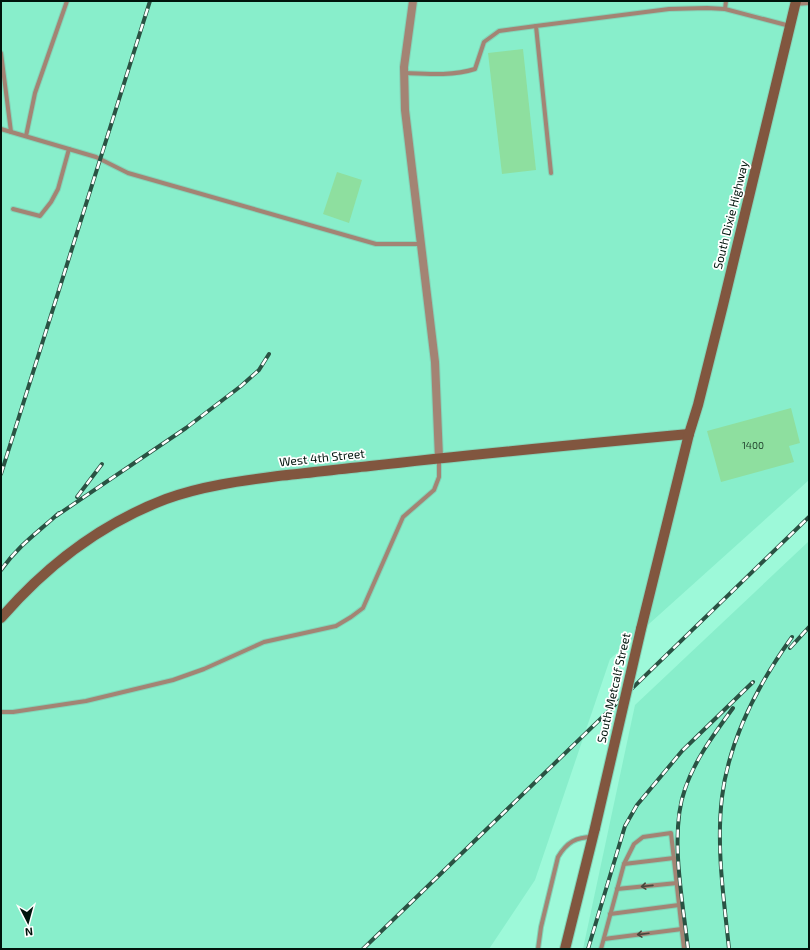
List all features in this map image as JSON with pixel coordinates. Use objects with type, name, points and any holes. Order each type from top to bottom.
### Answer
[{"type":"main road","name":"South Dixie Highway","points":[[688,434],[698,405],[721,313],[796,2]]},
{"type":"main road","name":"West 4th Street","points":[[1,618],[42,574],[87,539],[121,519],[167,499],[217,485],[245,480],[530,448],[688,434]]},
{"type":"main road","name":"South Metcalf Street","points":[[565,949],[688,434]]},
{"type":"street","points":[[413,1],[404,73],[405,110],[435,362],[439,458]]},
{"type":"street","points":[[796,2],[809,1]]},
{"type":"lane","points":[[26,136],[35,93],[67,1]]},
{"type":"lane","points":[[725,9],[726,1]]},
{"type":"lane","points":[[404,73],[427,74],[466,72],[475,69],[484,42],[499,31],[669,9],[725,9],[790,27]]},
{"type":"lane","points":[[536,26],[551,173]]},
{"type":"lane","points":[[1,53],[11,132]]},
{"type":"lane","points":[[1,129],[96,157],[128,173],[376,244],[421,244]]},
{"type":"lane","points":[[14,209],[40,216],[52,202],[58,189],[69,149]]},
{"type":"lane","points":[[1,712],[13,712],[86,701],[173,680],[204,669],[264,642],[336,626],[363,608],[403,517],[434,490],[439,478],[439,458]]},
{"type":"lane","points":[[538,949],[541,928],[558,857],[571,841],[594,832]]},
{"type":"lane","points":[[601,949],[624,864],[634,844],[643,837],[671,833],[684,949]]},
{"type":"lane","points":[[624,864],[674,858]]},
{"type":"lane","points":[[617,889],[677,882]]},
{"type":"lane","points":[[610,914],[679,905]]},
{"type":"lane","points":[[604,938],[682,929]]},
{"type":"shaded area","points":[[1,1],[809,1],[809,480],[610,659],[535,880],[489,949],[1,949]]},
{"type":"shaded area","points":[[809,541],[809,949],[583,949],[635,705]]},
{"type":"building","points":[[523,49],[536,170],[502,174],[488,53]]},
{"type":"building","points":[[337,172],[362,180],[349,223],[323,214]]},
{"type":"building","points":[[791,408],[800,443],[789,446],[794,462],[721,482],[707,431]]},
{"type":"railway","points":[[1,474],[150,1]]},
{"type":"railway","points":[[56,516],[186,428],[241,386],[259,370],[269,354]]},
{"type":"railway","points":[[77,497],[102,464]]},
{"type":"railway","points":[[1,570],[21,546],[59,513]]},
{"type":"railway","points":[[363,949],[809,517]]},
{"type":"railway","points":[[790,648],[809,627]]},
{"type":"railway","points":[[729,949],[720,854],[720,816],[726,776],[731,754],[747,713],[768,673],[792,637]]},
{"type":"railway","points":[[588,949],[625,826],[637,805],[682,751],[753,682]]},
{"type":"railway","points":[[688,949],[679,868],[678,826],[680,807],[685,789],[694,767],[719,727],[733,708]]}]
